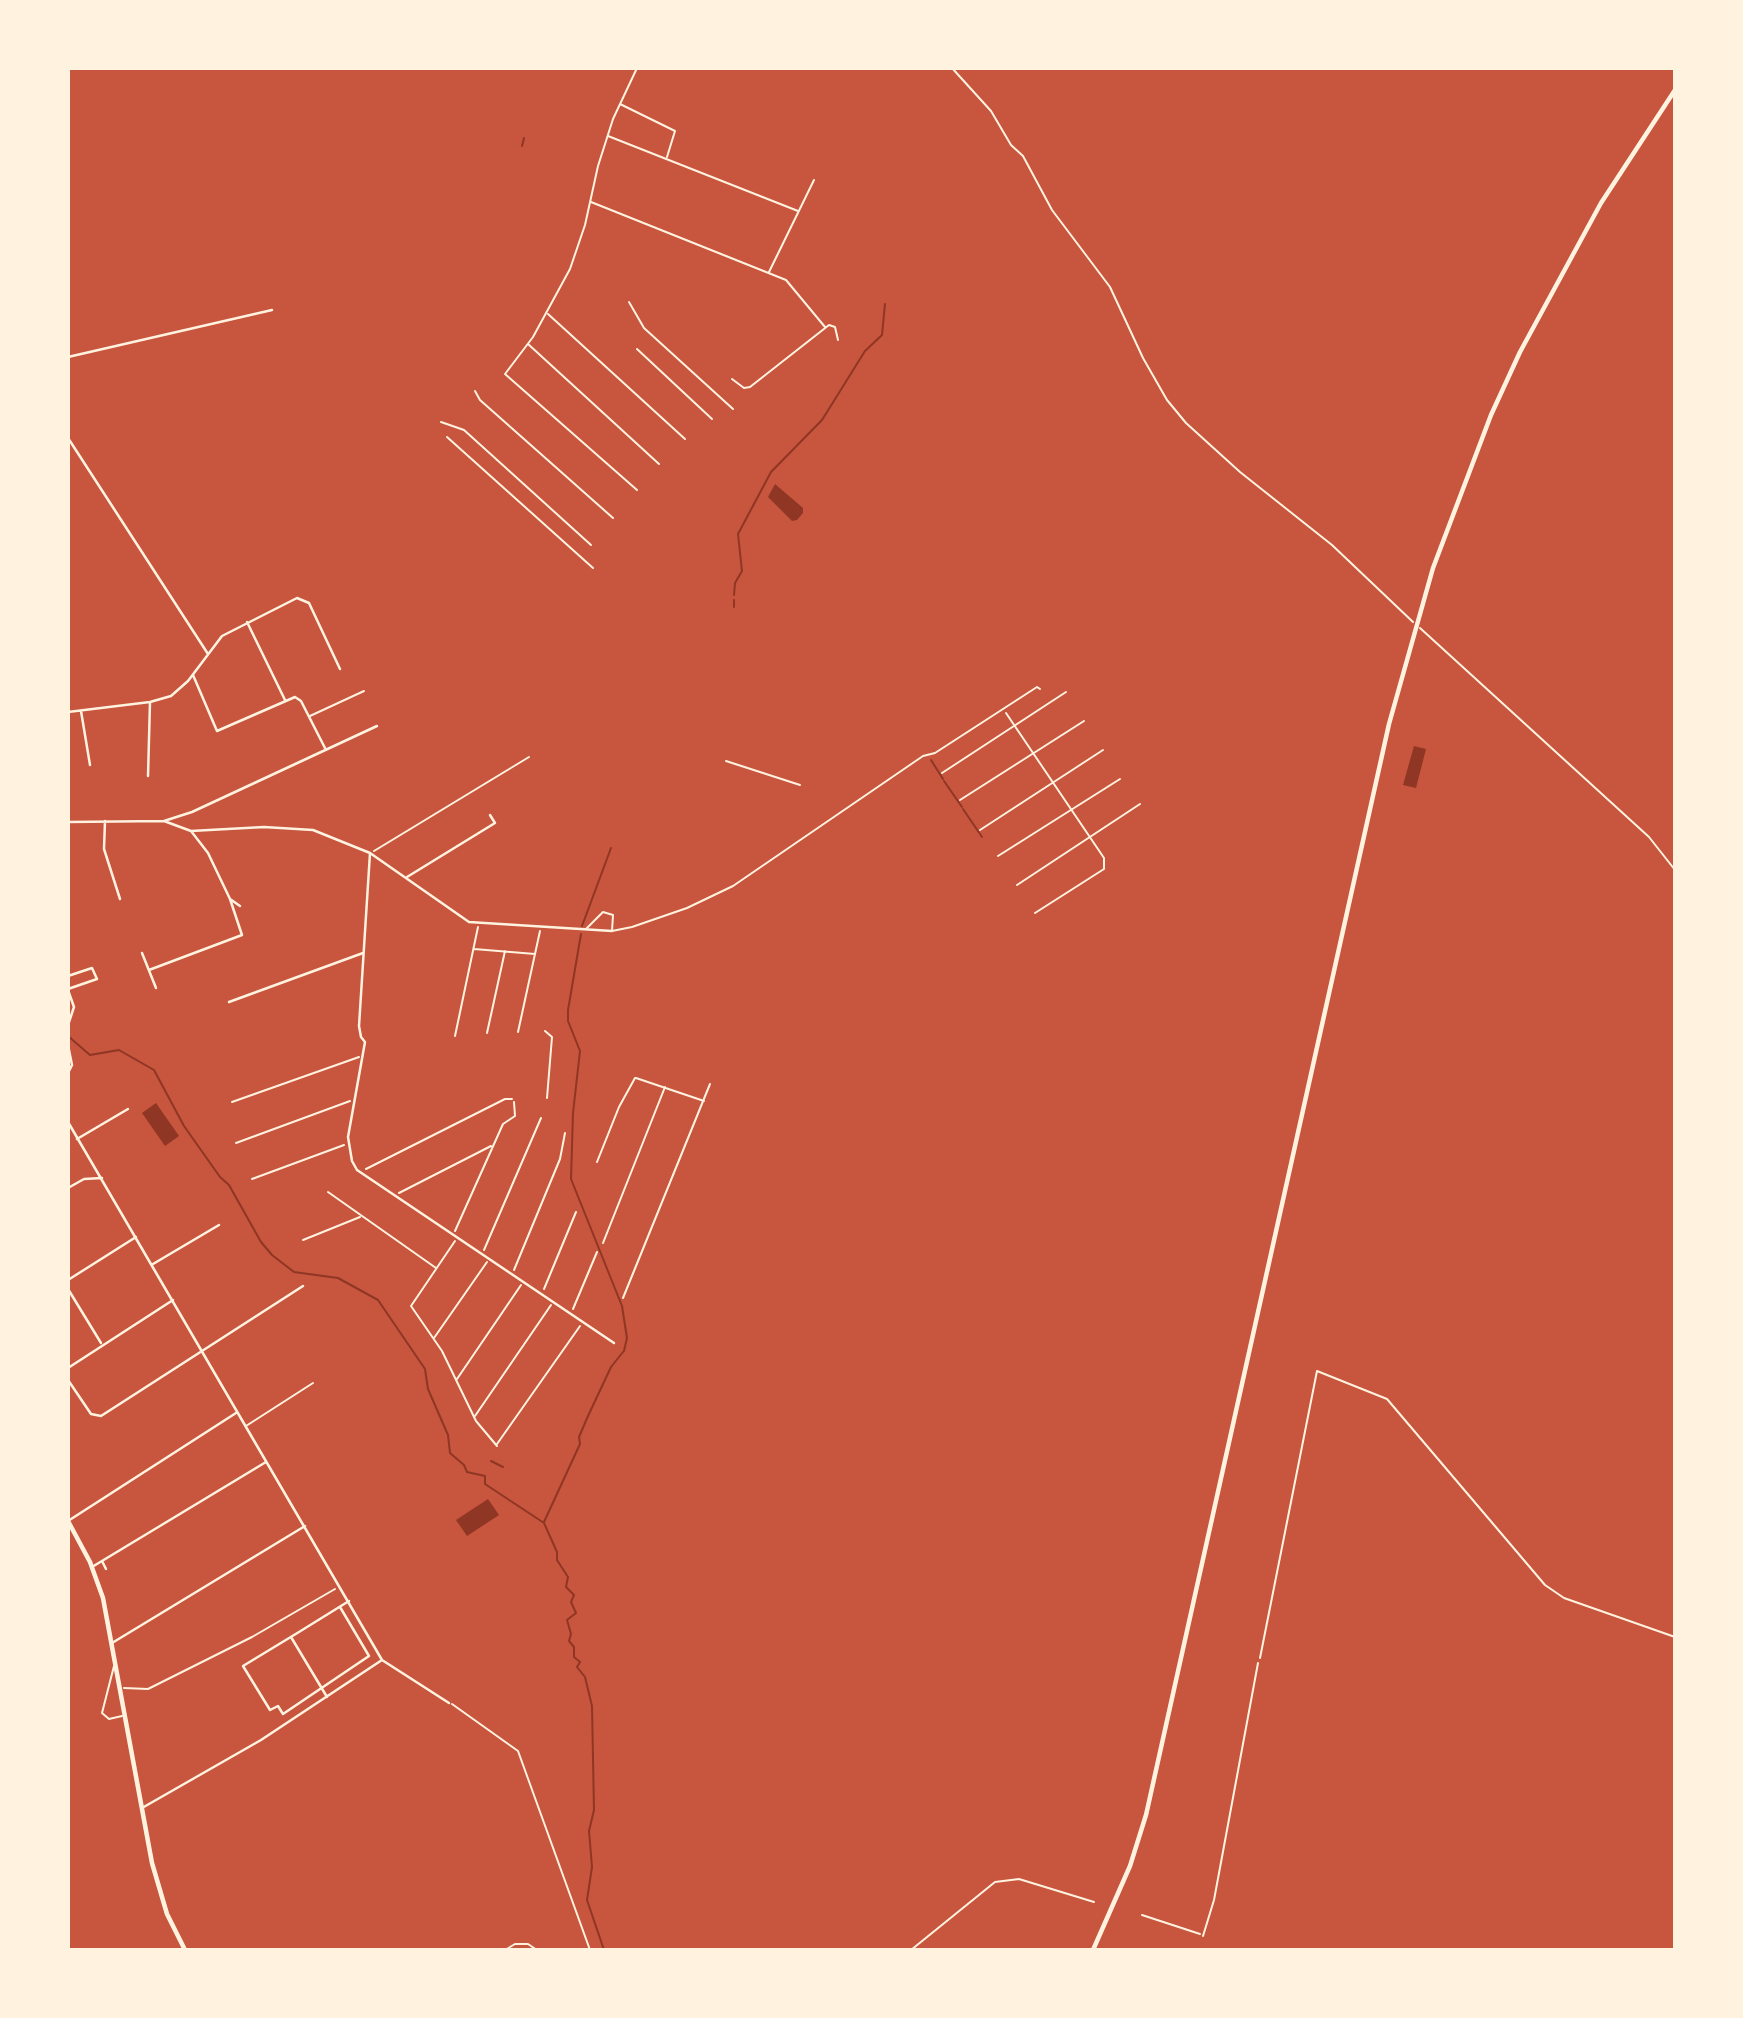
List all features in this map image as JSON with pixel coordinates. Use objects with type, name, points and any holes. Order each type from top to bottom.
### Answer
[{"type":"main road","points":[[1093,1950],[1130,1866],[1164,1742],[1389,724],[1417,619],[1459,495],[1520,352],[1601,203],[1675,90]]},
{"type":"main road","points":[[68,1521],[92,1567],[104,1604],[159,1888],[185,1950]]},
{"type":"street","points":[[68,357],[272,310]]},
{"type":"street","points":[[68,438],[208,654]]},
{"type":"street","points":[[68,712],[150,702],[171,696],[193,675],[222,636],[297,598],[309,603],[340,670]]},
{"type":"street","points":[[247,622],[285,700]]},
{"type":"street","points":[[193,675],[214,728],[219,732],[285,700],[298,698],[326,750]]},
{"type":"street","points":[[148,776],[150,702]]},
{"type":"street","points":[[82,710],[90,765]]},
{"type":"street","points":[[68,822],[164,821],[192,812],[377,726]]},
{"type":"street","points":[[407,877],[495,823],[490,815]]},
{"type":"street","points":[[105,821],[104,849],[120,900]]},
{"type":"street","points":[[164,821],[191,831],[303,828],[370,853],[462,919],[479,924],[612,931]]},
{"type":"street","points":[[149,970],[242,935],[230,900],[208,853],[191,831]]},
{"type":"street","points":[[370,853],[359,1026],[360,1037],[365,1042],[349,1144],[352,1161],[360,1172],[614,1343]]},
{"type":"street","points":[[230,900],[240,906]]},
{"type":"street","points":[[142,953],[156,988]]},
{"type":"street","points":[[229,1002],[363,953]]},
{"type":"street","points":[[68,975],[92,968],[97,979],[68,990],[74,1007],[68,1025]]},
{"type":"street","points":[[68,1045],[72,1065],[68,1073]]},
{"type":"street","points":[[77,1139],[128,1109]]},
{"type":"street","points":[[68,1122],[382,1660],[449,1703]]},
{"type":"street","points":[[68,1188],[84,1178],[102,1178]]},
{"type":"street","points":[[153,1264],[219,1225]]},
{"type":"street","points":[[68,1280],[136,1237]]},
{"type":"street","points":[[68,1380],[91,1414],[101,1416],[303,1286]]},
{"type":"street","points":[[68,1290],[102,1344]]},
{"type":"street","points":[[68,1368],[173,1300]]},
{"type":"street","points":[[68,1521],[237,1412]]},
{"type":"street","points":[[92,1567],[266,1461]]},
{"type":"street","points":[[112,1643],[305,1526]]},
{"type":"street","points":[[102,1561],[106,1569]]},
{"type":"street","points":[[340,1607],[369,1656],[283,1714],[278,1706],[270,1710],[243,1666],[349,1601]]},
{"type":"street","points":[[291,1637],[328,1697]]},
{"type":"street","points":[[142,1808],[261,1740],[382,1660]]},
{"type":"lane","points":[[586,929],[603,912],[613,915],[612,931],[687,908],[733,886],[923,756],[936,753],[1037,687],[1040,689]]},
{"type":"lane","points":[[309,717],[363,691]]},
{"type":"lane","points":[[245,1427],[313,1383]]},
{"type":"lane","points":[[115,1662],[102,1713],[109,1719],[125,1715]]},
{"type":"lane","points":[[1203,1936],[1214,1900],[1258,1663]]},
{"type":"lane","points":[[505,1950],[515,1944],[528,1944],[537,1950]]},
{"type":"path","points":[[637,68],[619,103],[607,135],[570,269],[528,344],[505,373],[637,490]]},
{"type":"path","points":[[952,68],[991,111],[1011,145],[1023,156],[1052,210],[1110,287],[1143,358],[1167,400],[1186,423],[1240,472],[1332,545],[1383,597]]},
{"type":"path","points":[[619,103],[675,131],[667,159]]},
{"type":"path","points":[[607,135],[798,211]]},
{"type":"path","points":[[769,272],[814,180]]},
{"type":"path","points":[[590,202],[786,280],[825,327]]},
{"type":"path","points":[[629,302],[644,328],[733,409]]},
{"type":"path","points":[[547,313],[685,439]]},
{"type":"path","points":[[732,379],[744,388],[750,387],[825,327],[835,327],[838,340]]},
{"type":"path","points":[[528,344],[659,464]]},
{"type":"path","points":[[637,349],[712,419]]},
{"type":"path","points":[[475,391],[480,400],[614,518]]},
{"type":"path","points":[[442,422],[464,430],[591,545]]},
{"type":"path","points":[[447,437],[593,568]]},
{"type":"path","points":[[1455,657],[1649,837],[1675,870]]},
{"type":"path","points":[[942,773],[1066,692]]},
{"type":"path","points":[[1004,709],[1104,858],[1104,869],[1035,913]]},
{"type":"path","points":[[960,800],[1084,721]]},
{"type":"path","points":[[979,830],[1103,750]]},
{"type":"path","points":[[370,853],[528,757]]},
{"type":"path","points":[[726,761],[800,785]]},
{"type":"path","points":[[998,856],[1120,779]]},
{"type":"path","points":[[1017,885],[1140,804]]},
{"type":"path","points":[[455,1036],[479,924]]},
{"type":"path","points":[[518,1032],[541,927]]},
{"type":"path","points":[[473,949],[536,954]]},
{"type":"path","points":[[487,1033],[505,951]]},
{"type":"path","points":[[545,1031],[552,1037],[547,1098]]},
{"type":"path","points":[[232,1102],[357,1056],[363,1058]]},
{"type":"path","points":[[597,1162],[631,1080],[635,1078],[704,1101]]},
{"type":"path","points":[[623,1298],[710,1084]]},
{"type":"path","points":[[603,1243],[665,1087]]},
{"type":"path","points":[[360,1172],[505,1099],[513,1101],[515,1116],[503,1124],[453,1235]]},
{"type":"path","points":[[236,1143],[354,1100]]},
{"type":"path","points":[[483,1254],[541,1118]]},
{"type":"path","points":[[512,1274],[560,1159],[565,1133]]},
{"type":"path","points":[[252,1179],[349,1144]]},
{"type":"path","points":[[394,1195],[492,1146]]},
{"type":"path","points":[[328,1192],[436,1268]]},
{"type":"path","points":[[541,1293],[576,1212]]},
{"type":"path","points":[[303,1240],[361,1216]]},
{"type":"path","points":[[458,1238],[411,1306],[434,1338],[473,1417],[497,1446],[583,1321]]},
{"type":"path","points":[[571,1313],[597,1252]]},
{"type":"path","points":[[434,1338],[489,1259]]},
{"type":"path","points":[[456,1381],[523,1281]]},
{"type":"path","points":[[473,1417],[553,1301]]},
{"type":"path","points":[[1258,1663],[1317,1371],[1387,1399],[1545,1585],[1564,1598],[1675,1637]]},
{"type":"path","points":[[123,1688],[148,1689],[252,1637],[341,1586]]},
{"type":"path","points":[[449,1703],[518,1751],[590,1950]]},
{"type":"path","points":[[911,1950],[995,1882],[1018,1880],[1094,1902]]},
{"type":"path","points":[[1142,1915],[1203,1936]]},
{"type":"shaded area","points":[[775,484],[803,508],[803,513],[797,520],[792,521],[768,497]]},
{"type":"shaded area","points":[[1414,746],[1426,749],[1416,788],[1403,785]]},
{"type":"shaded area","points":[[156,1103],[179,1136],[165,1146],[142,1113]]},
{"type":"shaded area","points":[[488,1499],[499,1515],[467,1536],[456,1520]]},
{"type":"waterway","points":[[522,146],[524,138]]},
{"type":"waterway","points":[[734,595],[735,583],[742,571],[738,534],[771,472],[822,420],[865,351],[882,335],[885,304]]},
{"type":"waterway","points":[[734,600],[734,607]]},
{"type":"waterway","points":[[931,760],[943,779]]},
{"type":"waterway","points":[[944,781],[962,807]]},
{"type":"waterway","points":[[963,809],[982,837]]},
{"type":"waterway","points":[[582,926],[611,848]]},
{"type":"waterway","points":[[581,934],[568,1010],[568,1021],[580,1051],[573,1113],[571,1179],[622,1306],[627,1338],[624,1351]]},
{"type":"waterway","points":[[68,1036],[90,1055],[119,1050],[154,1070],[184,1126],[220,1177],[229,1185],[261,1242],[272,1255],[294,1272],[338,1278],[378,1300],[425,1369],[428,1389],[448,1435],[450,1453],[464,1465],[467,1472],[485,1476],[485,1484],[544,1523],[557,1552],[557,1560],[568,1577],[566,1587],[574,1595],[571,1602],[576,1613],[567,1620],[571,1634],[569,1641],[574,1647],[574,1657],[580,1662],[577,1667],[585,1677],[592,1706],[594,1810],[589,1831],[592,1867],[587,1900],[604,1950]]},
{"type":"waterway","points":[[544,1522],[580,1444],[579,1437],[588,1416],[611,1367],[623,1352]]},
{"type":"waterway","points":[[491,1461],[503,1467]]}]
